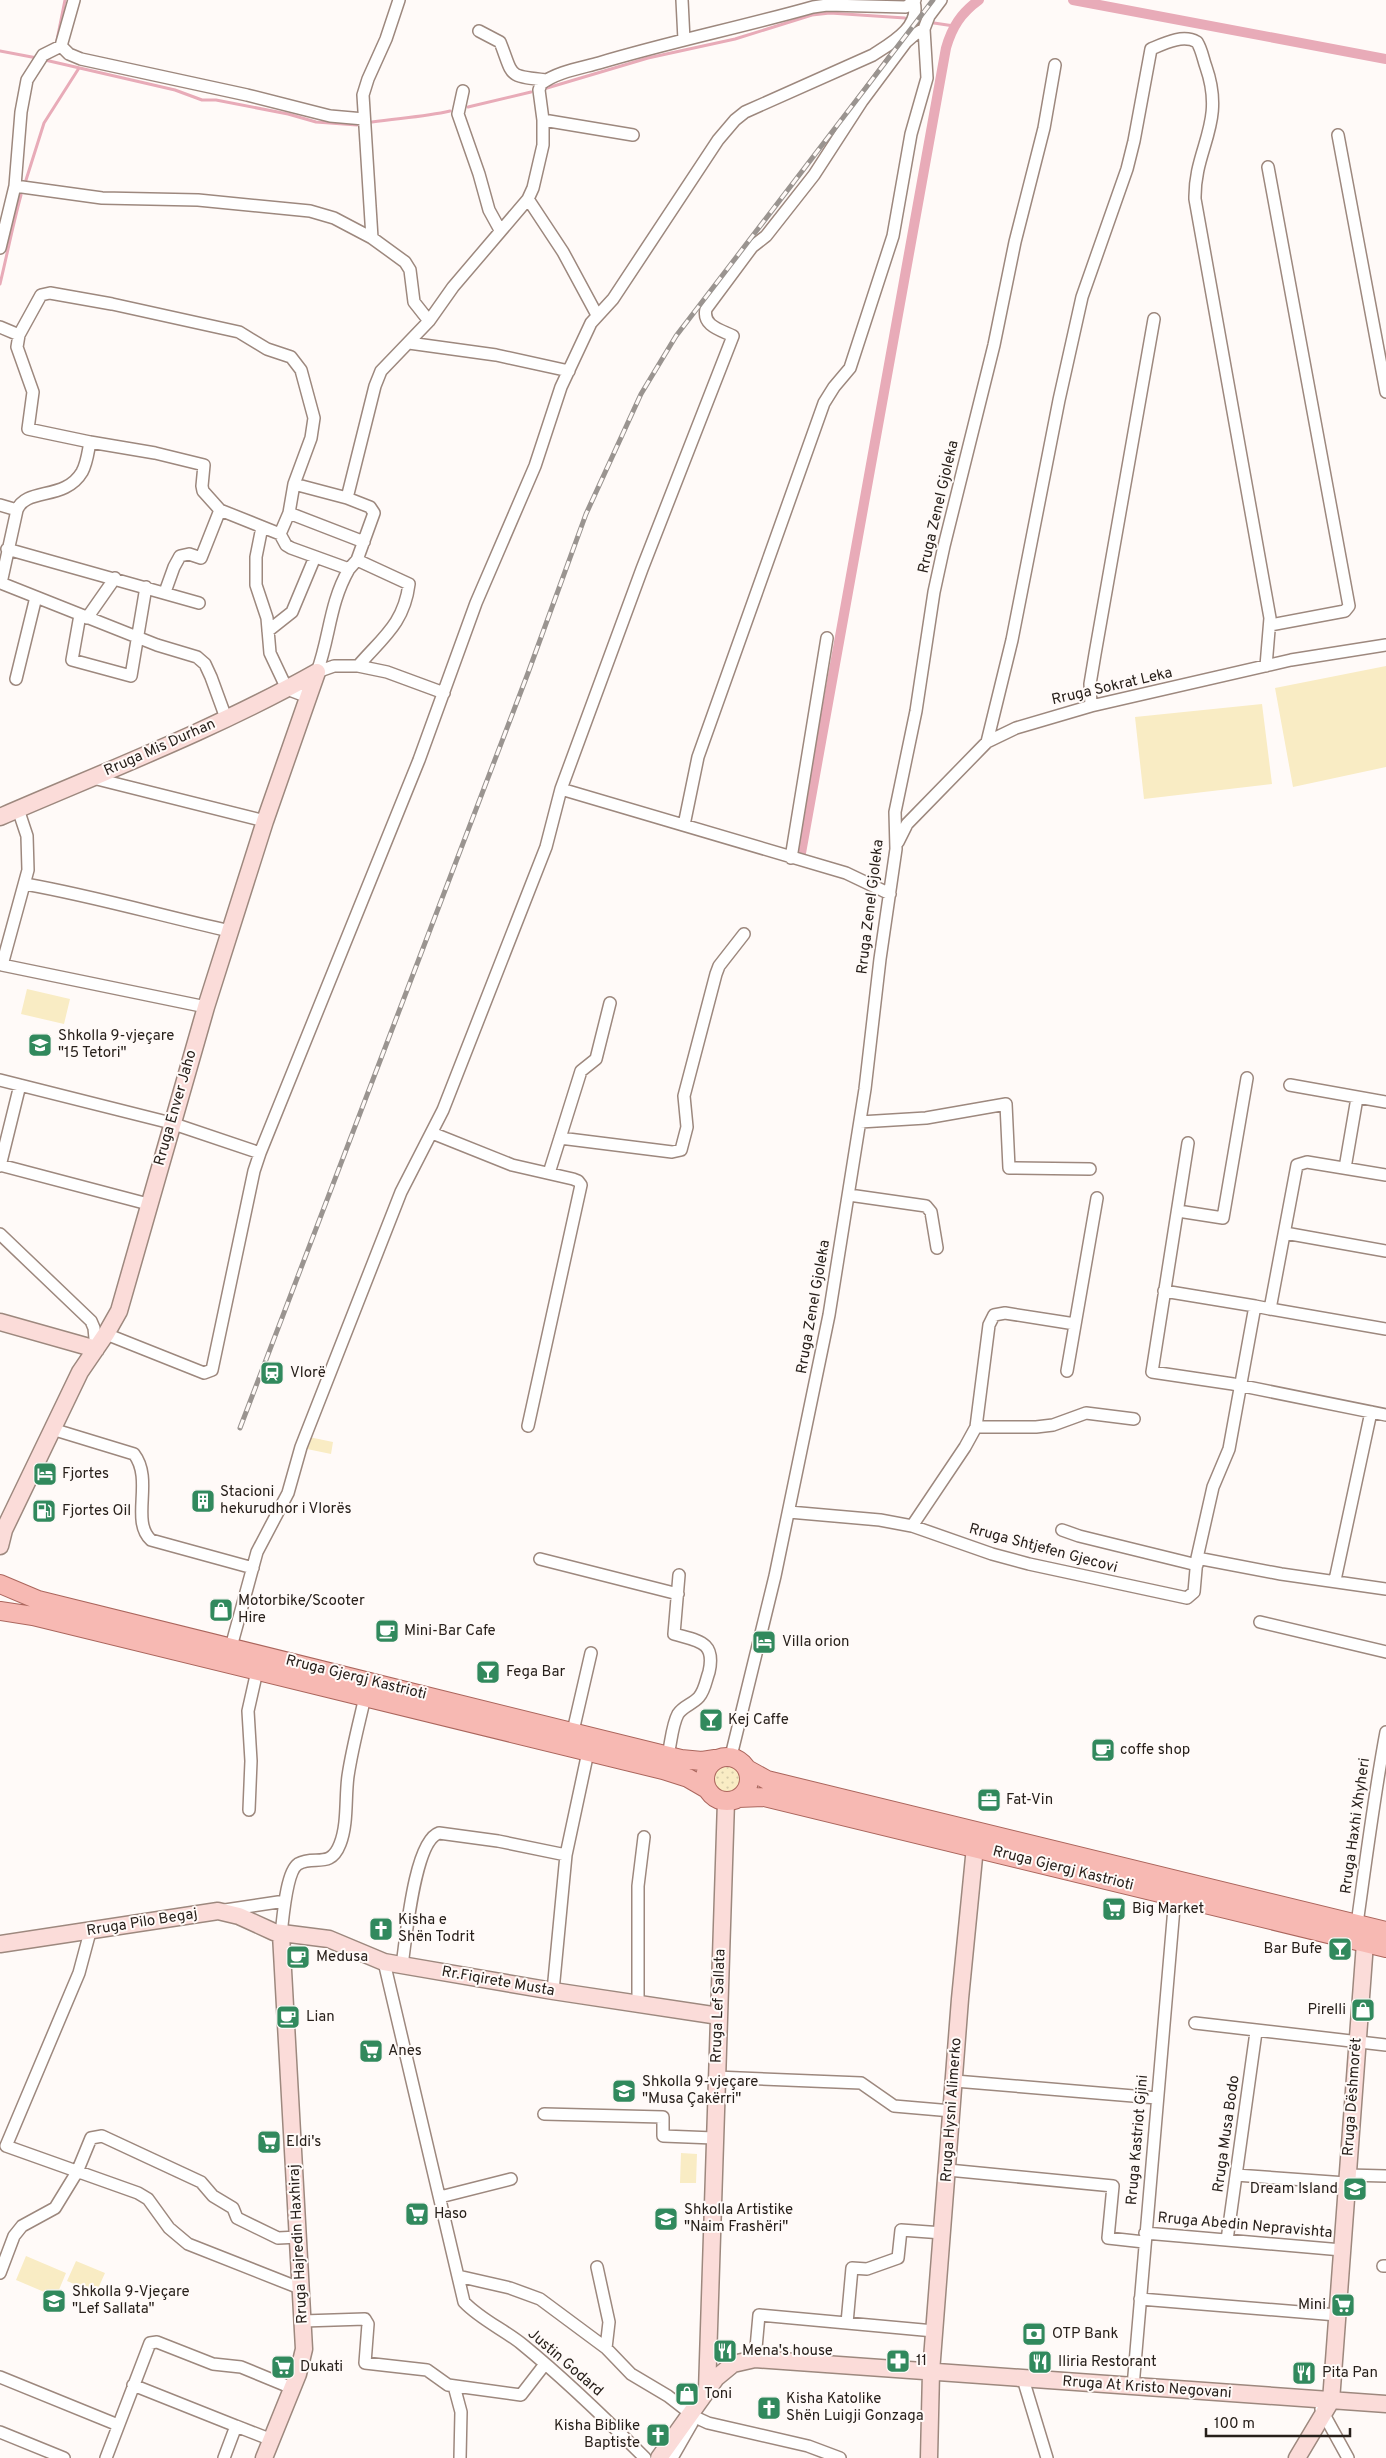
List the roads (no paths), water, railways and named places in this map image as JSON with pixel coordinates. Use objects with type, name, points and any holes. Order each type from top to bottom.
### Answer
[{"type":"main road","name":"Rruga Gjergj Kastrioti","points":[[0,1584],[38,1600],[668,1756],[692,1761],[723,1758]]},
{"type":"main road","name":"Rruga Gjergj Kastrioti","points":[[0,1611],[33,1616],[677,1774],[707,1789]]},
{"type":"main road","points":[[723,1758],[743,1763],[748,1769],[749,1782],[744,1794],[732,1800],[713,1796],[707,1789],[705,1773],[723,1758]]},
{"type":"main road","name":"Rruga Gjergj Kastrioti","points":[[748,1769],[767,1780],[1386,1931]]},
{"type":"main road","name":"Rruga Gjergj Kastrioti","points":[[732,1800],[764,1797],[1386,1948]]},
{"type":"street","points":[[0,248],[15,186],[21,112],[27,80],[43,56],[61,46],[74,0]]},
{"type":"street","points":[[372,238],[363,95],[386,38],[398,0]]},
{"type":"street","points":[[682,0],[684,40]]},
{"type":"street","points":[[684,826],[698,757],[787,502],[824,403],[834,387],[850,368],[893,236],[911,134],[927,78],[924,29],[929,16],[941,0]]},
{"type":"street","points":[[347,498],[378,379],[387,363],[429,321],[453,287],[528,199],[541,160],[543,120],[539,90],[541,84],[547,80],[634,52],[813,7],[828,5],[906,7],[914,1]]},
{"type":"street","points":[[914,1],[929,16]]},
{"type":"street","points":[[106,1334],[204,1373],[212,1370],[254,1171],[260,1153],[444,693],[476,603],[535,466],[554,405],[587,331],[597,315],[613,299],[718,140],[734,120],[745,112],[853,65],[879,51],[912,23],[915,13],[914,1]]},
{"type":"street","points":[[231,1647],[252,1568],[263,1538],[288,1493],[300,1447],[401,1192],[432,1133],[546,847],[561,789],[642,569],[733,336],[707,322],[704,316],[706,309],[752,246],[766,236],[804,188],[862,101],[906,42],[914,34],[924,29]]},
{"type":"street","points":[[479,31],[500,42],[510,72],[514,75],[547,80]]},
{"type":"street","points":[[987,742],[1012,640],[1082,297],[1129,160],[1151,49],[1178,40],[1187,39],[1198,42],[1214,94],[1212,122],[1197,173],[1195,200],[1270,625],[1266,666]]},
{"type":"street","points":[[61,46],[69,54],[88,60],[229,91],[330,116],[364,119]]},
{"type":"street","name":"Rruga Zenel Gjoleka","points":[[723,1758],[789,1512],[829,1315],[860,1122],[896,848],[896,812],[944,546],[994,345],[1015,242],[1044,128],[1055,65]]},
{"type":"street","points":[[463,91],[458,114],[479,174],[489,210],[500,230]]},
{"type":"street","points":[[543,120],[633,135]]},
{"type":"street","points":[[1338,135],[1386,392]]},
{"type":"street","points":[[1268,167],[1349,604],[1345,611],[1270,625]]},
{"type":"street","points":[[15,186],[102,198],[198,200],[310,211],[334,218],[372,238],[405,262],[410,270],[414,302],[429,321]]},
{"type":"street","points":[[528,199],[563,252],[597,315]]},
{"type":"street","points":[[280,534],[289,514],[294,484],[311,438],[314,418],[301,370],[291,357],[267,349],[239,332],[112,304],[50,293],[41,295],[19,335],[17,347],[33,392],[28,429],[155,453],[204,465],[202,486],[220,510],[280,534],[286,545],[349,570]]},
{"type":"street","points":[[1091,706],[1090,684],[1154,319]]},
{"type":"street","points":[[0,327],[19,335]]},
{"type":"street","points":[[409,342],[504,356],[569,371]]},
{"type":"street","points":[[90,442],[82,472],[71,485],[64,490],[26,499],[17,510],[1,583],[137,637],[197,657],[205,664],[226,718]]},
{"type":"street","points":[[294,484],[347,498],[373,509],[374,516],[357,560],[349,570],[329,619],[322,659],[317,672]]},
{"type":"street","points":[[0,505],[17,510]]},
{"type":"street","points":[[165,592],[180,556],[189,554],[201,558],[220,510]]},
{"type":"street","points":[[289,514],[364,542]]},
{"type":"street","points":[[262,527],[254,571],[256,584],[265,609],[270,652],[287,689],[308,697]]},
{"type":"street","points":[[7,549],[146,586],[199,603]]},
{"type":"street","points":[[268,631],[292,612],[315,557]]},
{"type":"street","points":[[357,560],[409,584],[407,603],[394,626],[386,638],[358,666]]},
{"type":"street","points":[[115,578],[84,616],[72,660],[131,676],[146,586]]},
{"type":"street","points":[[16,679],[36,597]]},
{"type":"street","points":[[791,858],[827,638]]},
{"type":"street","name":"Rruga Sokrat Leka","points":[[896,848],[907,824],[987,742],[1033,722],[1091,706],[1291,660],[1386,645]]},
{"type":"street","points":[[317,672],[334,666],[358,666],[387,672],[444,693]]},
{"type":"street","name":"Rruga Mis Durhan","points":[[0,817],[226,718],[287,689],[317,672]]},
{"type":"street","name":"Rruga Enver Jaho","points":[[1,1537],[80,1372],[106,1334],[123,1298],[171,1123],[206,1007],[265,821],[317,672]]},
{"type":"street","points":[[92,778],[265,821]]},
{"type":"street","points":[[561,789],[846,873],[890,894]]},
{"type":"street","points":[[18,809],[27,836],[29,853],[25,884],[2,965],[206,1007]]},
{"type":"street","points":[[25,884],[89,896],[125,907],[230,931]]},
{"type":"street","points":[[560,1138],[672,1152],[681,1150],[687,1127],[684,1096],[716,974],[719,966],[744,934]]},
{"type":"street","points":[[549,1173],[581,1071],[596,1059],[610,1003]]},
{"type":"street","points":[[1178,1211],[1223,1218],[1247,1078]]},
{"type":"street","points":[[0,1080],[171,1123],[260,1153]]},
{"type":"street","points":[[20,1085],[0,1166],[148,1204]]},
{"type":"street","points":[[1290,1085],[1386,1102]]},
{"type":"street","points":[[1345,1168],[1357,1098]]},
{"type":"street","points":[[860,1122],[926,1118],[1006,1104],[1009,1168],[1090,1169]]},
{"type":"street","points":[[432,1133],[512,1165],[578,1181],[581,1185],[528,1426]]},
{"type":"street","points":[[1188,1143],[1152,1372],[1242,1386],[1386,1414]]},
{"type":"street","points":[[1270,1309],[1297,1165],[1308,1162],[1386,1176]]},
{"type":"street","points":[[849,1195],[926,1206],[932,1212],[937,1248]]},
{"type":"street","points":[[1067,1370],[1097,1198]]},
{"type":"street","points":[[1285,1233],[1386,1251]]},
{"type":"street","points":[[0,1234],[91,1321],[94,1328],[96,1349],[0,1322]]},
{"type":"street","points":[[1164,1291],[1386,1329]]},
{"type":"street","points":[[1198,1561],[1207,1510],[1218,1471],[1229,1449],[1242,1386],[1255,1306]]},
{"type":"street","points":[[912,1526],[965,1448],[976,1427],[989,1325],[994,1315],[1004,1312],[1075,1324]]},
{"type":"street","points":[[1335,1580],[1371,1412]]},
{"type":"street","points":[[976,1427],[1036,1427],[1053,1424],[1086,1413],[1134,1419]]},
{"type":"street","points":[[52,1429],[134,1454],[144,1476],[143,1523],[145,1532],[151,1540],[252,1568]]},
{"type":"street","name":"Rruga Shtjefen Gjecovi","points":[[789,1512],[880,1520],[912,1526],[992,1554],[1029,1564],[1187,1598],[1194,1592],[1198,1561]]},
{"type":"street","points":[[1062,1530],[1078,1536],[1198,1561],[1386,1589]]},
{"type":"street","points":[[540,1559],[678,1594]]},
{"type":"street","points":[[668,1756],[677,1716],[681,1710],[698,1699],[702,1693],[711,1657],[710,1650],[704,1644],[674,1634],[679,1575]]},
{"type":"street","points":[[1260,1622],[1386,1652]]},
{"type":"street","points":[[573,1732],[591,1653]]},
{"type":"street","points":[[249,1810],[251,1762],[248,1712],[257,1671]]},
{"type":"street","points":[[281,1934],[290,1877],[298,1864],[327,1860],[333,1856],[341,1842],[349,1774],[365,1697]]},
{"type":"street","name":"Rruga Haxhi Xhyheri","points":[[1357,1924],[1383,1764],[1386,1732]]},
{"type":"street","points":[[553,1991],[566,1855],[588,1752]]},
{"type":"street","name":"Rruga Lef Sallata","points":[[707,2391],[718,2016],[732,1800]]},
{"type":"street","points":[[402,1965],[415,1875],[427,1843],[434,1834],[439,1833],[498,1841],[566,1855]]},
{"type":"street","points":[[638,2004],[638,1886],[644,1837]]},
{"type":"street","name":"Rruga Hysni Alimerko","points":[[929,2458],[934,2331],[975,1847]]},
{"type":"street","name":"Rruga Kastriot Gjini","points":[[1133,2387],[1175,1896]]},
{"type":"street","points":[[218,1912],[286,1901]]},
{"type":"street","name":"Rruga Pilo Begaj","points":[[0,1944],[218,1912],[239,1916],[281,1934]]},
{"type":"street","points":[[90,1932],[80,1973],[6,2146],[121,2186],[148,2198],[170,2228],[188,2244],[302,2289]]},
{"type":"street","name":"Rr.Fiqirete Musta","points":[[281,1934],[328,1939],[384,1962],[553,1991],[718,2016]]},
{"type":"street","name":"Rruga Hajredin Haxhiraj","points":[[264,2458],[292,2388],[304,2349],[281,1934]]},
{"type":"street","name":"Rruga Dëshmorët","points":[[1324,2405],[1337,2315],[1365,1943]]},
{"type":"street","points":[[384,1962],[458,2276],[510,2288],[540,2299],[606,2348],[632,2374],[668,2396],[690,2420],[801,2445],[840,2458]]},
{"type":"street","points":[[1195,2023],[1256,2032],[1386,2045]]},
{"type":"street","name":"Rruga Musa Bodo","points":[[1227,2240],[1256,2032]]},
{"type":"street","points":[[716,2077],[862,2083],[894,2106],[952,2111]]},
{"type":"street","points":[[954,2081],[1157,2098]]},
{"type":"street","points":[[544,2114],[663,2117],[663,2136],[714,2138]]},
{"type":"street","points":[[0,2273],[14,2236],[22,2226],[55,2208],[77,2172],[92,2138],[102,2136],[201,2182],[213,2196],[233,2208],[237,2218],[278,2238],[299,2237]]},
{"type":"street","name":"Rruga Abedin Nepravishta","points":[[948,2170],[1113,2186],[1108,2238],[1145,2237],[1227,2240],[1342,2250]]},
{"type":"street","points":[[1236,2175],[1346,2179],[1386,2176]]},
{"type":"street","points":[[440,2197],[511,2179]]},
{"type":"street","points":[[846,2323],[852,2268],[867,2269],[898,2258],[900,2230],[943,2233]]},
{"type":"street","points":[[596,2267],[609,2322],[606,2348]]},
{"type":"street","name":"Justin Godard","points":[[458,2276],[464,2302],[477,2314],[508,2333],[545,2364],[606,2418],[645,2458]]},
{"type":"street","points":[[1140,2299],[1337,2315]]},
{"type":"street","points":[[672,2458],[690,2420],[707,2391],[724,2370],[750,2360],[759,2315],[934,2331]]},
{"type":"street","points":[[303,2321],[365,2319],[368,2324],[364,2363],[428,2370],[448,2385],[521,2395],[545,2364]]},
{"type":"street","points":[[106,2458],[148,2346],[154,2342],[212,2364],[241,2367],[292,2388]]},
{"type":"street","name":"Rruga At Kristo Negovani","points":[[708,2360],[750,2360],[931,2372],[1133,2387],[1324,2405],[1386,2404]]},
{"type":"street","points":[[1023,2379],[1047,2458]]},
{"type":"street","points":[[1,2381],[118,2426]]},
{"type":"street","points":[[134,2384],[272,2440]]},
{"type":"street","points":[[454,2386],[461,2412],[460,2458]]},
{"type":"street","points":[[1297,2458],[1324,2405]]},
{"type":"street","points":[[1324,2405],[1348,2458]]},
{"type":"street","points":[[659,2458],[690,2420]]},
{"type":"street","points":[[224,2458],[236,2426]]},
{"type":"street","points":[[0,2432],[64,2458]]},
{"type":"waterway","points":[[57,40],[65,0]]},
{"type":"waterway","points":[[801,853],[946,48],[951,33],[958,21],[979,0]]},
{"type":"waterway","points":[[1073,0],[1386,59]]},
{"type":"waterway","points":[[547,88],[648,58],[735,39],[812,15],[830,13],[905,18]]},
{"type":"waterway","points":[[934,23],[954,26]]},
{"type":"waterway","points":[[0,51],[37,58]]},
{"type":"waterway","points":[[45,60],[175,90],[202,100],[216,100],[288,114],[316,122],[357,125]]},
{"type":"waterway","points":[[26,180],[44,123],[79,68]]},
{"type":"waterway","points":[[468,107],[531,92]]},
{"type":"waterway","points":[[372,122],[450,111]]},
{"type":"waterway","points":[[0,284],[21,195]]},
{"type":"railway","points":[[240,1428],[528,673],[586,514],[641,394],[676,336],[933,0]]},
{"type":"place","name":"Shkolla 9-vjeçare \"15 Tetori\"","points":[[40,1045]]},
{"type":"place","name":"Vlorë","points":[[272,1373]]},
{"type":"place","name":"Fjortes","points":[[45,1474]]},
{"type":"place","name":"Stacioni hekurudhor i Vlorës","points":[[203,1501]]},
{"type":"place","name":"Fjortes Oil","points":[[44,1511]]},
{"type":"place","name":"Motorbike/Scooter Hire","points":[[221,1610]]},
{"type":"place","name":"Mini-Bar Cafe","points":[[387,1631]]},
{"type":"place","name":"Villa orion","points":[[764,1642]]},
{"type":"place","name":"Fega Bar","points":[[488,1672]]},
{"type":"place","name":"Kej Caffe","points":[[711,1720]]},
{"type":"place","name":"coffe shop","points":[[1103,1750]]},
{"type":"place","name":"Fat-Vin","points":[[989,1800]]},
{"type":"place","name":"Big Market","points":[[1114,1909]]},
{"type":"place","name":"Kisha e Shën Todrit","points":[[381,1929]]},
{"type":"place","name":"Bar Bufe","points":[[1340,1949]]},
{"type":"place","name":"Medusa","points":[[298,1957]]},
{"type":"place","name":"Pirelli","points":[[1363,2010]]},
{"type":"place","name":"Lian","points":[[288,2017]]},
{"type":"place","name":"Anes","points":[[371,2051]]},
{"type":"place","name":"Shkolla 9-vjeçare \"Musa Çakërri\"","points":[[624,2091]]},
{"type":"place","name":"Eldi's","points":[[269,2142]]},
{"type":"place","name":"Dream Island","points":[[1355,2189]]},
{"type":"place","name":"Haso","points":[[417,2214]]},
{"type":"place","name":"Shkolla Artistike \"Naim Frashëri\"","points":[[666,2219]]},
{"type":"place","name":"Shkolla 9-Vjeçare \"Lef Sallata\"","points":[[54,2301]]},
{"type":"place","name":"Mini","points":[[1343,2305]]},
{"type":"place","name":"OTP Bank","points":[[1034,2334]]},
{"type":"place","name":"Mena's house","points":[[725,2351]]},
{"type":"place","name":"11","points":[[898,2361]]},
{"type":"place","name":"Iliria Restorant","points":[[1040,2362]]},
{"type":"place","name":"Dukati","points":[[283,2367]]},
{"type":"place","name":"Pita Pan","points":[[1304,2373]]},
{"type":"place","name":"Toni","points":[[687,2394]]},
{"type":"place","name":"Kisha Katolike Shën Luigji Gonzaga","points":[[769,2408]]},
{"type":"place","name":"Kisha Biblike Baptiste","points":[[658,2435]]}]
